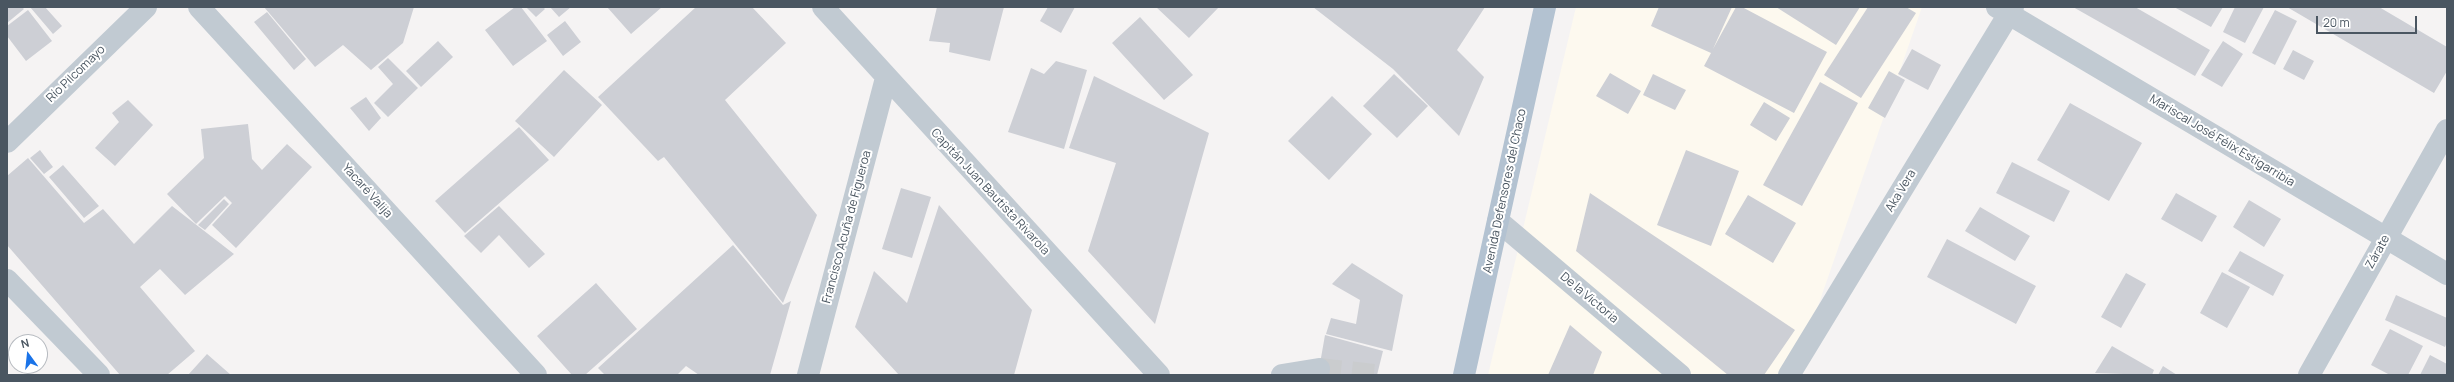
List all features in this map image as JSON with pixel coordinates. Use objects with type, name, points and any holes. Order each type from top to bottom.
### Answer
[{"type":"main road","name":"Avenida Defensores del Chaco","points":[[1464,375],[1545,7]]},
{"type":"street","name":"Río Pilcomayo","points":[[7,142],[146,7]]},
{"type":"street","name":"Yacaré Valija","points":[[199,7],[536,375]]},
{"type":"street","name":"Capitán Juan Bautista Rivarola","points":[[823,7],[886,78],[1159,375]]},
{"type":"street","name":"Mariscal José Félix Estigarribia","points":[[2006,9],[2385,239],[2447,274]]},
{"type":"street","name":"Aka Vera","points":[[1789,375],[2006,9]]},
{"type":"street","name":"Francisco Acuña de Figueroa","points":[[808,375],[886,78]]},
{"type":"street","name":"Zárate","points":[[2309,375],[2447,130]]},
{"type":"street","name":"De la Victoria","points":[[1498,221],[1680,375]]},
{"type":"street","points":[[7,280],[99,375]]},
{"type":"street","points":[[1282,375],[1319,369]]},
{"type":"shaded area","points":[[1576,7],[1922,7],[1794,375],[1488,375]]},
{"type":"building","points":[[7,7],[22,7],[24,9],[7,23]]},
{"type":"building","points":[[30,7],[45,7],[62,26],[53,34]]},
{"type":"building","points":[[264,7],[414,7],[403,43],[371,70],[343,45],[315,67]]},
{"type":"building","points":[[515,7],[521,7],[547,41],[513,66],[485,30]]},
{"type":"building","points":[[526,7],[543,7],[545,9],[536,17]]},
{"type":"building","points":[[550,7],[571,7],[559,17]]},
{"type":"building","points":[[607,7],[662,7],[631,34]]},
{"type":"building","points":[[696,7],[752,7],[786,43],[725,100],[817,215],[783,303],[664,157],[658,161],[598,97]]},
{"type":"building","points":[[937,7],[1004,7],[990,61],[949,52],[950,43],[929,41]]},
{"type":"building","points":[[1048,7],[1075,7],[1061,33],[1040,21]]},
{"type":"building","points":[[1156,7],[1219,7],[1189,38]]},
{"type":"building","points":[[1313,7],[1485,7],[1457,50],[1484,77],[1459,136],[1393,69]]},
{"type":"building","points":[[1659,7],[1732,7],[1713,49],[1736,7],[1742,7],[1827,52],[1794,113],[1704,66],[1711,53],[1651,26]]},
{"type":"building","points":[[1776,7],[1860,7],[1836,45]]},
{"type":"building","points":[[1868,7],[1906,7],[1916,13],[1861,98],[1824,75]]},
{"type":"building","points":[[2073,7],[2135,7],[2210,50],[2195,76]]},
{"type":"building","points":[[2174,7],[2223,7],[2211,27]]},
{"type":"building","points":[[2235,7],[2264,7],[2245,43],[2223,32]]},
{"type":"building","points":[[2287,7],[2379,7],[2447,47],[2447,71],[2434,93]]},
{"type":"building","points":[[28,10],[52,41],[26,61],[7,36],[7,26]]},
{"type":"building","points":[[2275,10],[2297,21],[2275,65],[2252,53]]},
{"type":"building","points":[[267,12],[306,59],[294,70],[254,22]]},
{"type":"building","points":[[1140,17],[1193,75],[1164,100],[1112,43]]},
{"type":"building","points":[[565,21],[581,42],[563,56],[547,35]]},
{"type":"building","points":[[438,41],[453,57],[421,87],[406,71]]},
{"type":"building","points":[[2223,41],[2243,54],[2222,87],[2201,75]]},
{"type":"building","points":[[1912,49],[1941,65],[1928,90],[1898,74]]},
{"type":"building","points":[[2293,50],[2314,61],[2304,80],[2283,69]]},
{"type":"building","points":[[388,58],[418,88],[388,117],[374,103],[393,84],[378,67]]},
{"type":"building","points":[[1056,61],[1087,70],[1064,149],[1008,132],[1031,68],[1044,74]]},
{"type":"building","points":[[564,70],[602,105],[554,157],[515,121]]},
{"type":"building","points":[[1889,71],[1905,80],[1885,118],[1868,108]]},
{"type":"building","points":[[1610,73],[1641,91],[1628,114],[1596,96]]},
{"type":"building","points":[[1394,74],[1428,106],[1397,138],[1363,106]]},
{"type":"building","points":[[1653,74],[1686,90],[1675,110],[1643,95]]},
{"type":"building","points":[[1094,76],[1209,133],[1155,324],[1088,251],[1116,163],[1069,148]]},
{"type":"building","points":[[1820,82],[1858,103],[1802,206],[1763,185]]},
{"type":"building","points":[[1332,96],[1372,134],[1329,180],[1288,141]]},
{"type":"building","points":[[366,97],[381,118],[369,131],[350,108]]},
{"type":"building","points":[[128,100],[153,125],[115,166],[95,148],[119,122],[112,113]]},
{"type":"building","points":[[1764,102],[1790,118],[1776,141],[1750,125]]},
{"type":"building","points":[[2070,103],[2142,143],[2109,201],[2037,160]]},
{"type":"building","points":[[248,124],[252,159],[262,170],[287,144],[312,167],[236,248],[212,225],[232,203],[225,196],[196,224],[167,194],[204,158],[201,129]]},
{"type":"building","points":[[519,127],[549,160],[465,233],[435,201]]},
{"type":"building","points":[[40,150],[53,167],[44,174],[30,158]]},
{"type":"building","points":[[1686,150],[1739,171],[1711,246],[1657,225]]},
{"type":"building","points":[[28,158],[84,223],[103,209],[134,244],[172,206],[234,254],[185,295],[160,269],[140,287],[195,351],[167,375],[120,375],[7,245],[7,176]]},
{"type":"building","points":[[2012,162],[2070,191],[2054,222],[1996,193]]},
{"type":"building","points":[[63,165],[99,206],[84,218],[49,177]]},
{"type":"building","points":[[901,188],[931,197],[912,258],[882,249]]},
{"type":"building","points":[[1590,193],[1795,330],[1764,375],[1728,375],[1576,251]]},
{"type":"building","points":[[2176,193],[2217,216],[2202,242],[2161,219]]},
{"type":"building","points":[[1748,195],[1796,223],[1773,263],[1725,234]]},
{"type":"building","points":[[224,199],[229,204],[205,230],[198,225]]},
{"type":"building","points":[[2249,200],[2281,219],[2264,247],[2233,227]]},
{"type":"building","points":[[939,205],[1032,310],[1014,375],[899,375],[855,327],[874,271],[907,303]]},
{"type":"building","points":[[499,206],[545,254],[529,268],[499,235],[481,253],[464,236]]},
{"type":"building","points":[[1980,207],[2030,236],[2015,261],[1965,231]]},
{"type":"building","points":[[1947,239],[2036,286],[2016,324],[1927,277]]},
{"type":"building","points":[[733,245],[783,305],[791,301],[770,375],[699,375],[686,366],[677,375],[605,375],[598,368]]},
{"type":"building","points":[[2240,251],[2284,275],[2273,296],[2228,271]]},
{"type":"building","points":[[1352,263],[1403,295],[1392,351],[1326,334],[1331,318],[1356,324],[1360,300],[1332,284]]},
{"type":"building","points":[[2222,272],[2250,287],[2227,328],[2200,313]]},
{"type":"building","points":[[2126,273],[2146,284],[2121,328],[2101,317]]},
{"type":"building","points":[[596,283],[637,329],[585,375],[572,375],[537,336]]},
{"type":"building","points":[[2396,295],[2447,318],[2447,342],[2445,347],[2385,320]]},
{"type":"building","points":[[1570,325],[1602,352],[1593,375],[1548,375]]},
{"type":"building","points":[[2390,329],[2423,346],[2408,375],[2390,375],[2371,365]]},
{"type":"building","points":[[1325,335],[1383,351],[1377,375],[1318,375]]},
{"type":"building","points":[[2112,346],[2154,370],[2152,375],[2095,373]]},
{"type":"building","points":[[207,354],[231,375],[188,375]]},
{"type":"building","points":[[2430,355],[2447,364],[2447,375],[2420,375]]},
{"type":"building","points":[[2163,366],[2177,375],[2158,375]]},
{"type":"tunnel","points":[[1319,369],[1375,375]]}]
